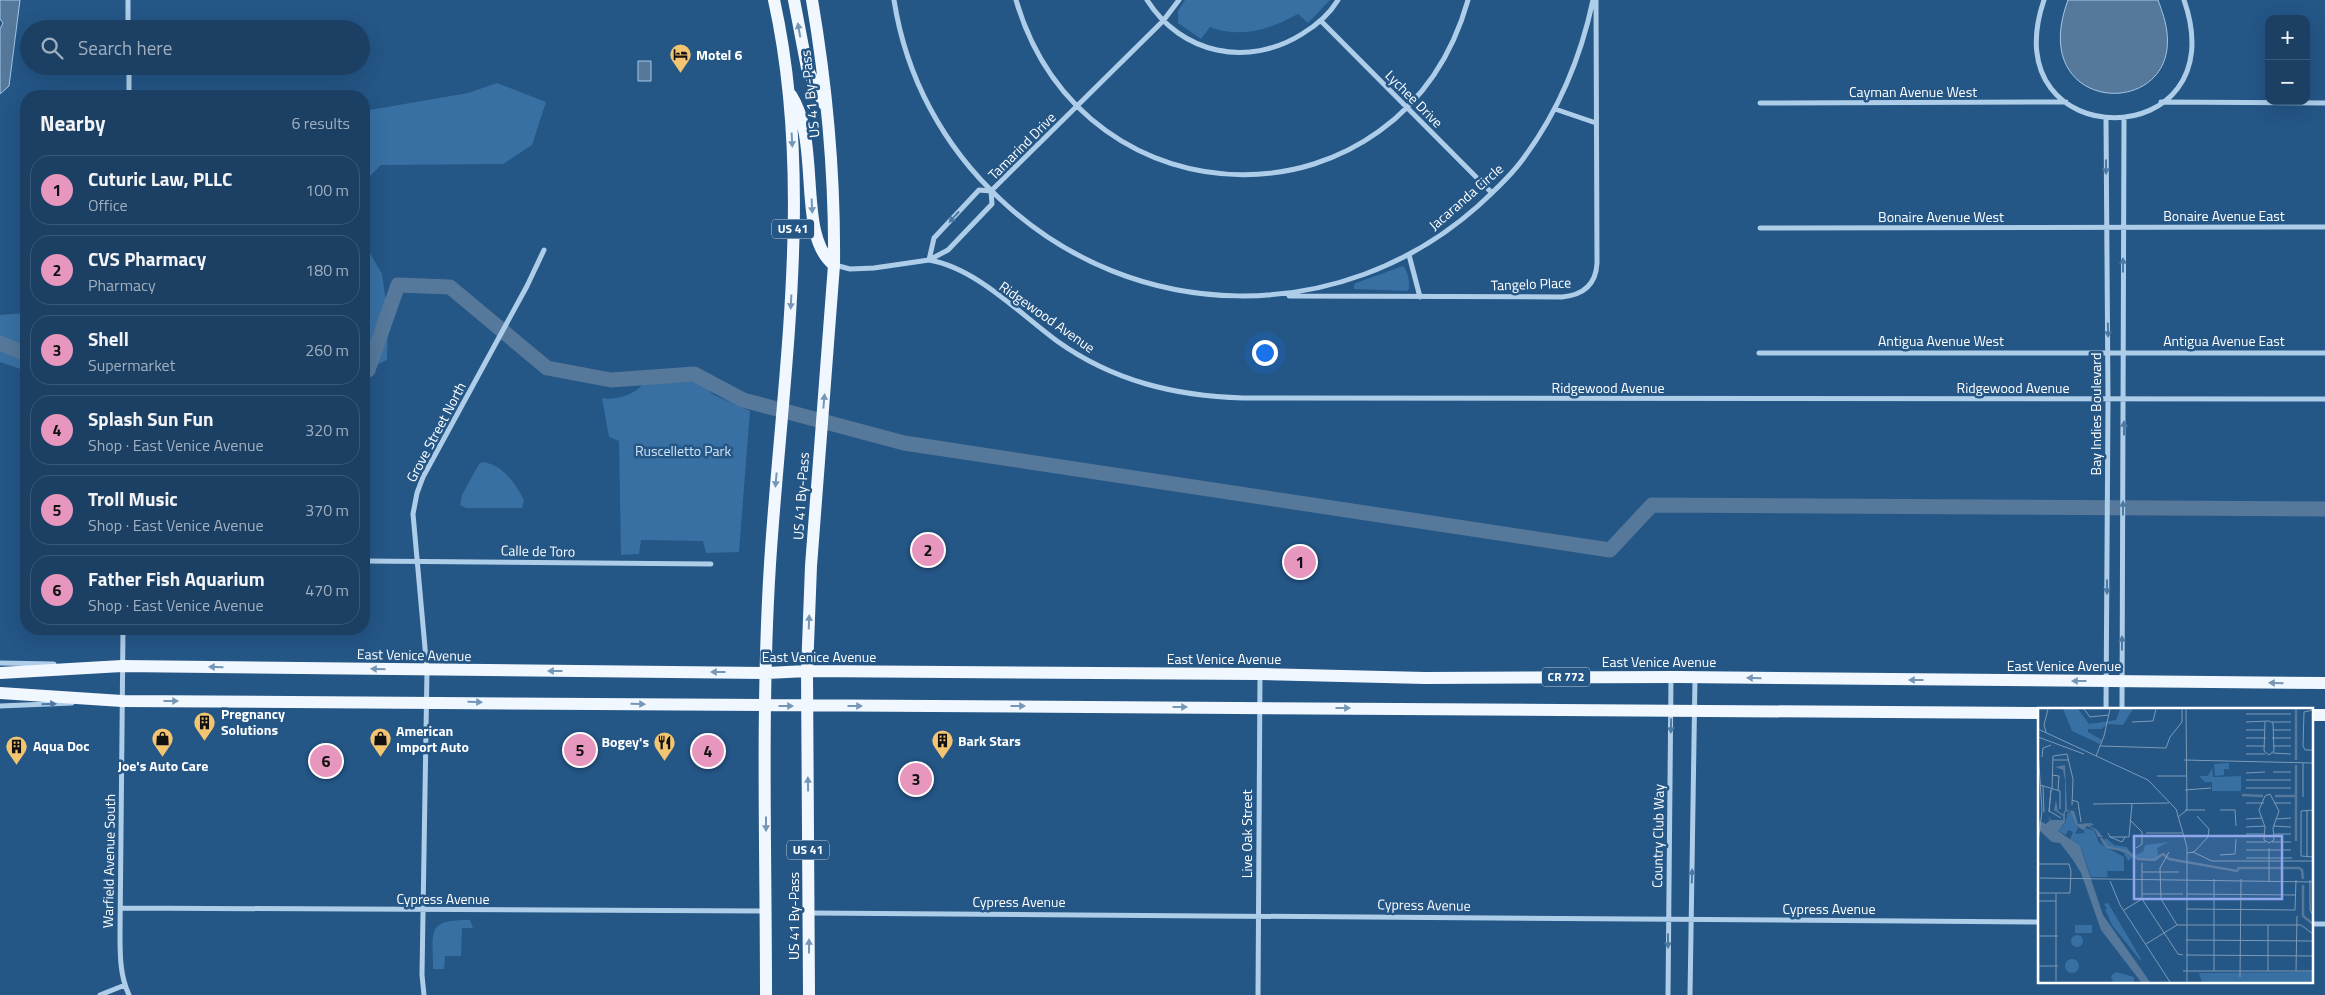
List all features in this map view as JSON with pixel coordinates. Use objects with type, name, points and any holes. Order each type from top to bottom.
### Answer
[{"type":"main road","name":"US 41 By-Pass","points":[[766,995],[766,706],[769,577],[792,283],[794,192],[788,91],[780,25],[774,0]]},
{"type":"main road","points":[[794,0],[807,68],[813,84],[827,108]]},
{"type":"main road","name":"US 41 By-Pass","points":[[809,995],[810,913],[807,671],[811,566],[834,265],[833,181],[827,108],[812,0]]},
{"type":"main road","points":[[788,91],[804,124],[810,165],[814,234],[822,252],[834,265]]},
{"type":"main road","name":"East Venice Avenue","points":[[0,673],[122,666],[767,673],[807,671],[1260,674],[1425,678],[1695,677],[1836,680],[2325,683]]},
{"type":"main road","points":[[0,693],[122,701],[2038,713]]},
{"type":"main road","points":[[2312,715],[2325,715]]},
{"type":"street","points":[[128,0],[128,20]]},
{"type":"street","name":"Jacaranda Circle","points":[[894,0],[903,42],[918,84],[933,114],[955,149],[1013,212],[1054,242],[1097,265],[1123,276],[1156,286],[1202,294],[1273,296],[1340,283],[1409,256],[1451,228],[1492,193],[1522,161],[1555,109],[1575,63],[1594,0]]},
{"type":"street","points":[[1016,0],[1031,38],[1046,66],[1077,106],[1106,131],[1144,153],[1187,168],[1240,176],[1282,172],[1307,166],[1332,157],[1365,140],[1406,107],[1432,78],[1459,26],[1468,0]]},
{"type":"street","points":[[1147,0],[1163,21],[1200,46],[1232,53],[1273,48],[1295,39],[1321,21],[1338,0]]},
{"type":"street","name":"Tamarind Drive","points":[[834,265],[843,269],[860,269],[929,260],[948,250],[992,204],[992,191],[1163,21],[1179,0]]},
{"type":"street","name":"Tangelo Place","points":[[1273,296],[1562,297],[1580,293],[1590,287],[1595,276],[1597,263],[1594,0]]},
{"type":"street","points":[[2044,0],[2036,32],[2037,55],[2046,79],[2066,102],[2082,112],[2106,119],[2124,119],[2147,112],[2162,102],[2181,83],[2191,58],[2193,32],[2184,0]]},
{"type":"street","name":"Lychee Drive","points":[[1321,21],[1492,193]]},
{"type":"street","points":[[129,75],[129,90]]},
{"type":"street","name":"Cayman Avenue West","points":[[1760,103],[2066,102]]},
{"type":"street","points":[[2162,102],[2325,103]]},
{"type":"street","points":[[1555,109],[1596,123]]},
{"type":"street","name":"Bay Indies Boulevard","points":[[2106,119],[2108,353],[2106,708]]},
{"type":"street","name":"Bay Indies Boulevard","points":[[2122,708],[2124,119]]},
{"type":"street","points":[[929,260],[934,238],[979,190],[992,191]]},
{"type":"street","name":"Bonaire Avenue East","points":[[2123,228],[2325,227]]},
{"type":"street","name":"Bonaire Avenue West","points":[[1760,228],[2123,228]]},
{"type":"street","name":"Grove Street North","points":[[424,995],[422,975],[427,670],[419,561],[413,514],[417,492],[544,250]]},
{"type":"street","points":[[1409,256],[1420,297]]},
{"type":"street","name":"Ridgewood Avenue","points":[[929,260],[942,263],[972,277],[1062,345],[1101,368],[1162,390],[1198,396],[1273,398],[2325,399]]},
{"type":"street","name":"Antigua Avenue West","points":[[1759,353],[2123,353]]},
{"type":"street","name":"Antigua Avenue East","points":[[2123,353],[2325,353]]},
{"type":"street","name":"Calle de Toro","points":[[370,561],[712,564]]},
{"type":"street","name":"Warfield Avenue South","points":[[123,635],[120,951],[124,985],[129,995]]},
{"type":"street","name":"East Venice Avenue","points":[[0,662],[122,666]]},
{"type":"street","name":"Live Oak Street","points":[[1258,995],[1260,674]]},
{"type":"street","name":"Country Club Way","points":[[1668,995],[1671,677]]},
{"type":"street","points":[[1690,995],[1695,677]]},
{"type":"street","points":[[0,706],[122,701]]},
{"type":"street","name":"Cypress Avenue","points":[[120,908],[766,911]]},
{"type":"street","name":"Cypress Avenue","points":[[810,913],[2038,922]]},
{"type":"street","points":[[2312,924],[2325,924]]},
{"type":"street","points":[[100,995],[124,985]]},
{"type":"green space","points":[[1185,0],[1330,0],[1308,23],[1298,14],[1277,24],[1255,31],[1221,31],[1210,27],[1201,39],[1178,23],[1178,11]]},
{"type":"green space","points":[[497,83],[546,102],[532,145],[503,164],[381,165],[370,176],[370,110],[468,93]]},
{"type":"green space","points":[[370,253],[382,274],[388,317],[387,360],[370,368]]},
{"type":"green space","points":[[1403,266],[1408,278],[1408,291],[1354,289],[1356,283]]},
{"type":"green space","points":[[20,313],[20,369],[0,362],[0,315]]},
{"type":"green space","name":"Ruscelletto Park","points":[[673,371],[697,380],[714,395],[750,411],[739,552],[706,553],[703,541],[641,540],[639,554],[621,555],[619,441],[609,437],[602,398],[612,399],[624,396],[638,389],[649,376]]},
{"type":"green space","points":[[482,462],[497,467],[508,476],[524,500],[522,508],[466,508],[460,505],[462,495],[479,464]]},
{"type":"green space","points":[[470,920],[473,928],[462,928],[461,956],[445,956],[444,969],[433,969],[433,936],[435,930],[439,925],[446,922]]},
{"type":"shaded area","points":[[0,0],[20,0],[9,86],[0,94],[0,29],[3,23],[0,19]]},
{"type":"shaded area","points":[[2068,0],[2158,0],[2167,33],[2164,62],[2150,81],[2129,92],[2105,93],[2083,84],[2067,66],[2060,38]]},
{"type":"shaded area","points":[[638,61],[651,61],[651,81],[638,81]]},
{"type":"waterway","points":[[370,364],[398,285],[450,287],[547,368],[611,380],[694,374],[743,400],[904,443],[1610,550],[1652,505],[2325,509]]},
{"type":"waterway","points":[[0,343],[20,351]]},
{"type":"place","name":"Motel 6","points":[[680,74]]},
{"type":"place","name":"CVS Pharmacy","points":[[928,550]]},
{"type":"place","name":"Cuturic Law, PLLC","points":[[1300,562]]},
{"type":"place","name":"Pregnancy Solutions","points":[[205,741]]},
{"type":"place","name":"Troll Music","points":[[580,750]]},
{"type":"place","name":"Splash Sun Fun","points":[[708,751]]},
{"type":"place","name":"Joe's Auto Care","points":[[163,757]]},
{"type":"place","name":"American Import Auto","points":[[380,758]]},
{"type":"place","name":"Bark Stars","points":[[942,760]]},
{"type":"place","name":"Father Fish Aquarium","points":[[326,761]]},
{"type":"place","name":"Bogey's","points":[[665,761]]},
{"type":"place","name":"Aqua Doc","points":[[17,765]]},
{"type":"place","name":"Shell","points":[[916,779]]}]
